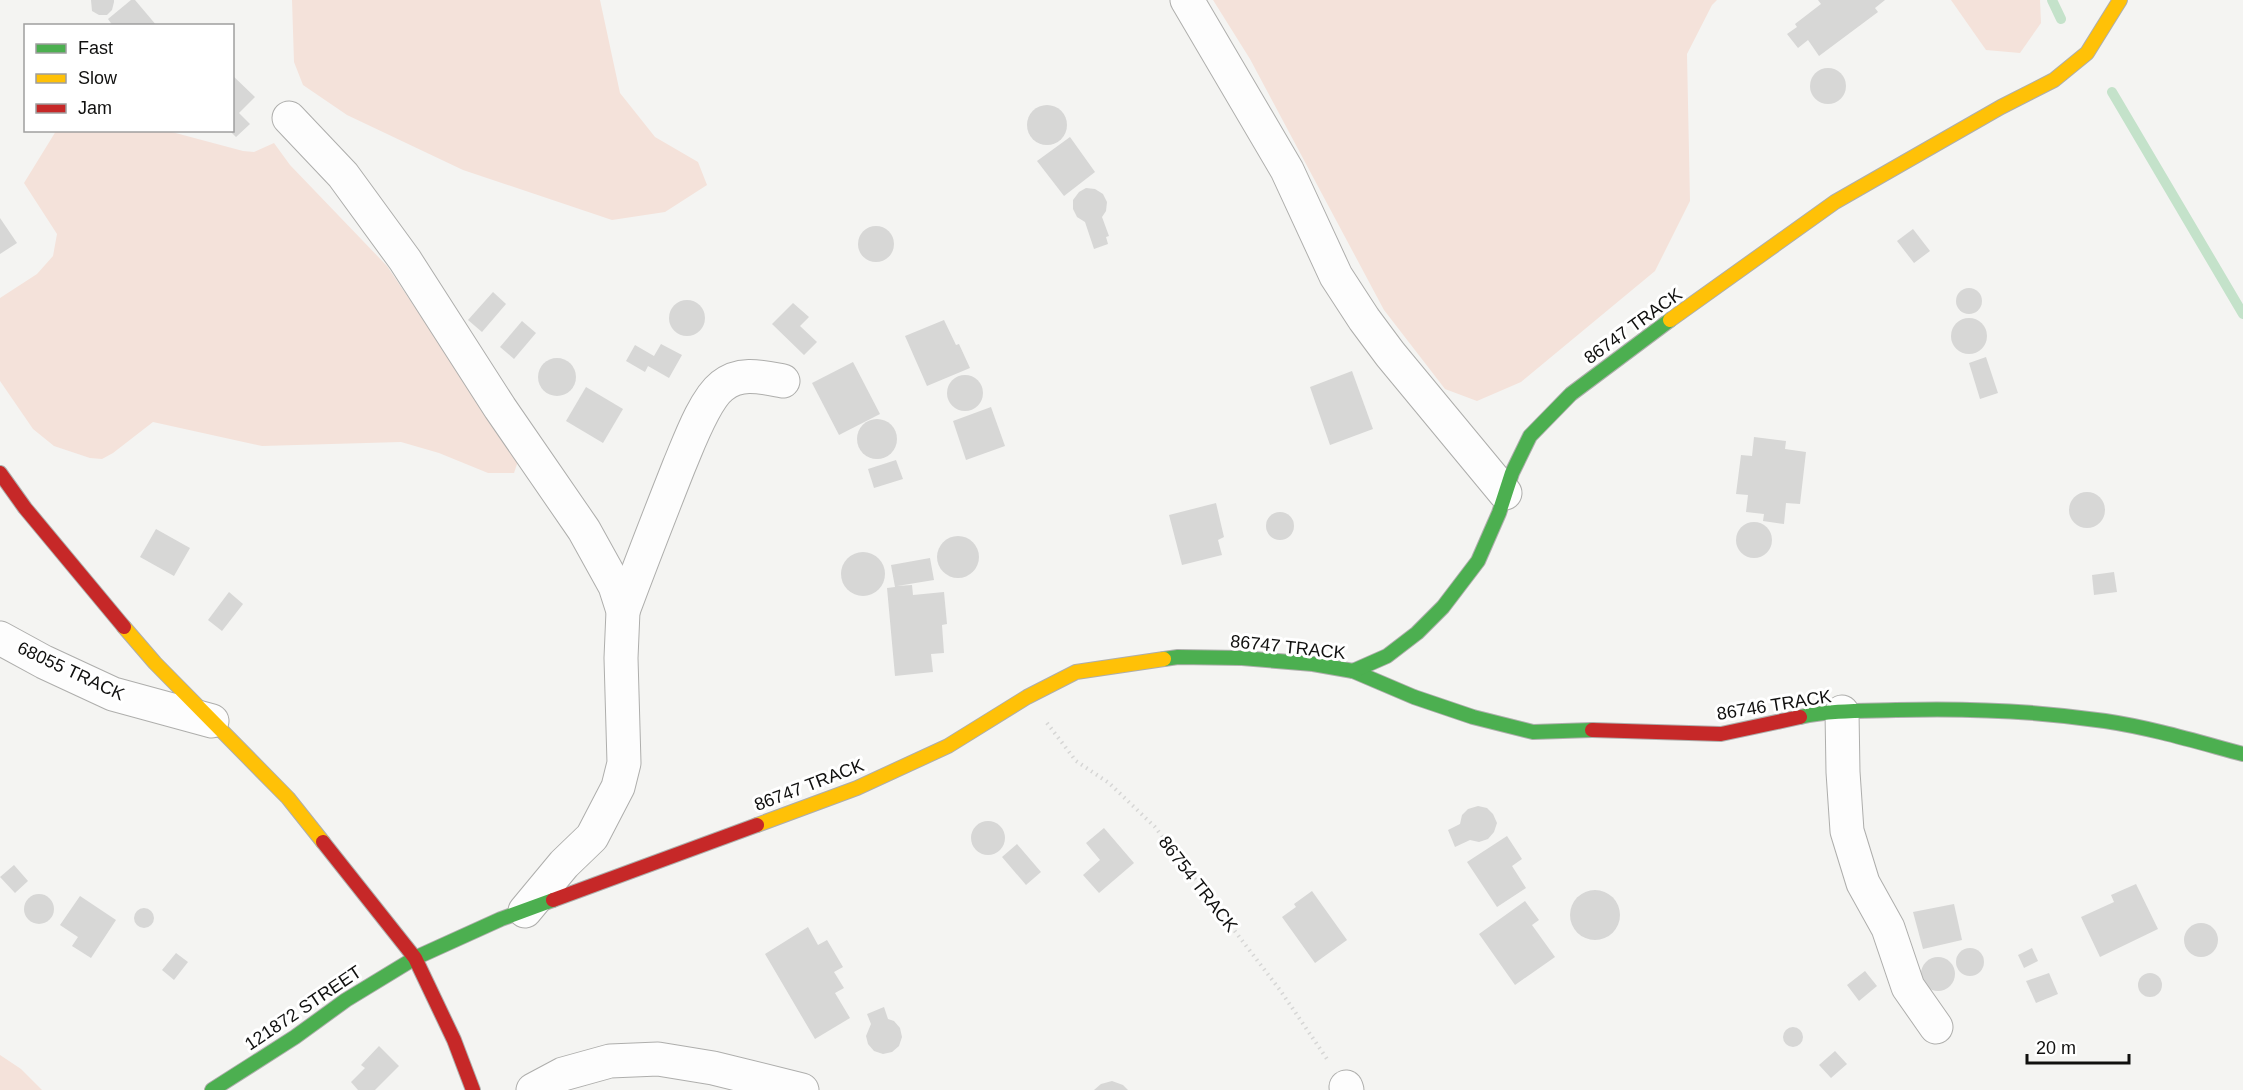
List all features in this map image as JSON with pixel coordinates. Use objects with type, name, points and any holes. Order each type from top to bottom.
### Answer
[{"type":"street","points":[[1187,0],[1287,170],[1336,276],[1390,354],[1505,493]]},
{"type":"street","name":"86747 TRACK","points":[[415,957],[525,910],[857,788],[948,746],[1027,697],[1076,672],[1178,657],[1242,658],[1313,664],[1353,671],[1387,656],[1417,633],[1443,607],[1478,561],[1512,473],[1530,436],[1571,394],[1650,334],[1835,202],[2001,107],[2054,80],[2087,53],[2120,0]]},
{"type":"street","points":[[289,118],[343,175],[405,260],[500,408],[584,530],[615,586],[623,611]]},
{"type":"street","points":[[525,910],[564,864],[592,837],[618,787],[624,763],[621,658],[623,611],[704,409],[722,386],[741,377],[755,376],[783,381]]},
{"type":"street","points":[[0,473],[25,508],[94,593],[155,663],[288,798],[415,957],[454,1040],[473,1090]]},
{"type":"street","name":"68055 TRACK","points":[[0,638],[44,662],[113,694],[212,721]]},
{"type":"street","name":"86746 TRACK","points":[[1353,671],[1453,711],[1533,732],[1608,730],[1721,734],[1808,715],[1940,709],[2104,721],[2158,731],[2243,754]]},
{"type":"street","points":[[1842,712],[1847,831],[1863,883],[1888,928],[1908,987],[1936,1027]]},
{"type":"street","name":"121872 STREET","points":[[212,1090],[295,1037],[346,1000],[415,957]]},
{"type":"street","points":[[533,1090],[563,1074],[610,1061],[658,1059],[713,1068],[802,1090]]},
{"type":"path","name":"86754 TRACK","points":[[1027,697],[1076,761],[1109,783],[1155,827],[1281,990],[1346,1089]]},
{"type":"shaded area","points":[[292,0],[600,0],[620,93],[655,137],[698,162],[707,185],[665,212],[612,220],[463,170],[347,115],[303,85],[294,62]]},
{"type":"shaded area","points":[[1213,0],[1717,0],[1712,5],[1687,54],[1690,201],[1655,271],[1521,382],[1477,401],[1445,389],[1384,310],[1250,59]]},
{"type":"shaded area","points":[[1951,0],[2040,0],[2041,23],[2020,53],[1986,50]]},
{"type":"shaded area","points":[[55,132],[172,132],[254,152],[274,143],[290,165],[387,266],[518,461],[514,473],[488,473],[439,453],[401,442],[262,446],[153,422],[102,459],[90,458],[54,446],[33,429],[0,381],[0,298],[37,274],[53,256],[57,234],[24,183]]},
{"type":"shaded area","points":[[0,1055],[21,1069],[42,1090],[0,1090]]},
{"type":"building","points":[[91,0],[114,0],[112,10],[107,15],[99,15],[92,11]]},
{"type":"building","points":[[131,0],[135,0],[155,24],[112,24],[108,19]]},
{"type":"building","points":[[1818,0],[1885,0],[1875,8],[1878,12],[1819,56],[1808,40],[1798,48],[1787,34],[1797,27],[1795,24],[1821,4]]},
{"type":"building","points":[[1828,68],[1841,73],[1846,86],[1841,99],[1828,104],[1815,99],[1810,86],[1815,73]]},
{"type":"building","points":[[234,77],[255,97],[239,113],[250,124],[236,137],[231,132],[234,132]]},
{"type":"building","points":[[1047,105],[1061,111],[1067,125],[1061,139],[1047,145],[1033,139],[1027,125],[1033,111]]},
{"type":"building","points":[[1070,137],[1095,172],[1064,196],[1037,161]]},
{"type":"building","points":[[1086,188],[1095,189],[1103,194],[1107,202],[1106,211],[1102,217],[1109,236],[1106,237],[1108,244],[1094,249],[1085,222],[1077,217],[1073,209],[1073,200],[1079,192]]},
{"type":"building","points":[[0,218],[17,243],[0,254]]},
{"type":"building","points":[[876,226],[888,232],[894,244],[888,256],[876,262],[864,256],[858,244],[864,232]]},
{"type":"building","points":[[1913,229],[1930,251],[1914,263],[1897,241]]},
{"type":"building","points":[[1969,288],[1978,292],[1982,301],[1978,310],[1969,314],[1960,310],[1956,301],[1960,292]]},
{"type":"building","points":[[493,292],[506,304],[482,332],[468,320]]},
{"type":"building","points":[[687,300],[699,306],[705,318],[699,330],[687,336],[675,330],[669,318],[675,306]]},
{"type":"building","points":[[793,303],[809,317],[800,326],[817,342],[804,355],[772,324]]},
{"type":"building","points":[[1969,318],[1982,323],[1987,336],[1982,349],[1969,354],[1956,349],[1951,336],[1956,323]]},
{"type":"building","points":[[944,320],[970,368],[927,386],[905,336]]},
{"type":"building","points":[[522,321],[536,333],[514,359],[500,347]]},
{"type":"building","points":[[661,344],[682,355],[669,378],[648,366],[645,372],[626,361],[635,345],[654,356]]},
{"type":"building","points":[[1986,357],[1998,393],[1980,399],[1969,363]]},
{"type":"building","points":[[557,358],[570,364],[576,377],[570,390],[557,396],[544,390],[538,377],[544,364]]},
{"type":"building","points":[[853,362],[880,414],[839,435],[812,383]]},
{"type":"building","points":[[1352,371],[1373,429],[1330,445],[1310,387]]},
{"type":"building","points":[[965,375],[978,380],[983,393],[978,406],[965,411],[952,406],[947,393],[952,380]]},
{"type":"building","points":[[586,387],[623,409],[603,443],[566,421]]},
{"type":"building","points":[[991,407],[1005,446],[966,460],[953,421]]},
{"type":"building","points":[[877,419],[891,425],[897,439],[891,453],[877,459],[863,453],[857,439],[863,425]]},
{"type":"building","points":[[1754,437],[1786,441],[1785,449],[1806,452],[1800,504],[1786,503],[1784,524],[1763,521],[1764,514],[1746,512],[1748,495],[1736,494],[1741,455],[1752,456]]},
{"type":"building","points":[[896,460],[903,479],[874,488],[868,469]]},
{"type":"building","points":[[2087,492],[2100,497],[2105,510],[2100,523],[2087,528],[2074,523],[2069,510],[2074,497]]},
{"type":"building","points":[[1216,503],[1224,537],[1218,540],[1222,555],[1182,565],[1169,515]]},
{"type":"building","points":[[1280,512],[1290,516],[1294,526],[1290,536],[1280,540],[1270,536],[1266,526],[1270,516]]},
{"type":"building","points":[[1754,522],[1766,528],[1772,540],[1766,552],[1754,558],[1742,552],[1736,540],[1742,528]]},
{"type":"building","points":[[156,529],[190,548],[174,576],[140,557]]},
{"type":"building","points":[[958,536],[966,537],[973,542],[978,549],[978,565],[973,572],[966,577],[958,578],[950,577],[943,572],[938,565],[937,557],[938,549],[943,542],[950,537]]},
{"type":"building","points":[[863,552],[879,558],[885,574],[879,590],[863,596],[847,590],[841,574],[847,558]]},
{"type":"building","points":[[930,558],[934,580],[897,586],[912,585],[913,595],[944,592],[947,624],[942,625],[944,653],[931,654],[933,672],[895,676],[887,588],[895,587],[891,565]]},
{"type":"building","points":[[2114,572],[2117,592],[2094,595],[2092,575]]},
{"type":"building","points":[[229,592],[243,604],[222,631],[208,620]]},
{"type":"building","points":[[1478,806],[1487,808],[1493,814],[1497,823],[1494,832],[1488,839],[1479,842],[1470,840],[1455,847],[1448,830],[1460,824],[1462,815],[1468,809]]},
{"type":"building","points":[[988,821],[1000,826],[1005,838],[1000,850],[988,855],[976,850],[971,838],[976,826]]},
{"type":"building","points":[[1104,828],[1134,863],[1099,893],[1083,875],[1100,860],[1086,843]]},
{"type":"building","points":[[1507,836],[1522,859],[1512,866],[1526,888],[1497,907],[1467,862]]},
{"type":"building","points":[[1017,844],[1041,872],[1026,885],[1002,857]]},
{"type":"building","points":[[14,865],[28,881],[15,893],[0,877]]},
{"type":"building","points":[[2136,884],[2158,929],[2100,957],[2081,917],[2114,902],[2111,895]]},
{"type":"building","points":[[1595,890],[1604,892],[1615,901],[1620,915],[1618,924],[1609,935],[1595,940],[1586,938],[1575,929],[1570,915],[1572,906],[1581,895]]},
{"type":"building","points":[[1312,891],[1347,940],[1315,963],[1282,917],[1296,907],[1294,904]]},
{"type":"building","points":[[39,894],[50,898],[54,909],[50,920],[39,924],[28,920],[24,909],[28,898]]},
{"type":"building","points":[[80,896],[116,920],[91,958],[72,946],[78,937],[60,925]]},
{"type":"building","points":[[1525,901],[1539,920],[1532,925],[1555,957],[1515,985],[1479,934]]},
{"type":"building","points":[[1954,904],[1962,940],[1923,949],[1913,912]]},
{"type":"building","points":[[144,908],[151,911],[154,918],[151,925],[144,928],[137,925],[134,918],[137,911]]},
{"type":"building","points":[[2201,923],[2213,928],[2218,940],[2213,952],[2201,957],[2189,952],[2184,940],[2189,928]]},
{"type":"building","points":[[808,927],[818,945],[827,940],[843,967],[834,972],[844,988],[835,993],[850,1018],[815,1039],[765,954]]},
{"type":"building","points":[[1970,948],[1980,952],[1984,962],[1980,972],[1970,976],[1960,972],[1956,962],[1960,952]]},
{"type":"building","points":[[2032,948],[2038,961],[2024,968],[2018,955]]},
{"type":"building","points":[[176,953],[188,962],[174,980],[162,970]]},
{"type":"building","points":[[1938,957],[1950,962],[1955,974],[1950,986],[1938,991],[1926,986],[1921,974],[1926,962]]},
{"type":"building","points":[[1865,971],[1877,986],[1859,1001],[1847,985]]},
{"type":"building","points":[[2049,973],[2058,994],[2036,1003],[2026,981]]},
{"type":"building","points":[[2150,973],[2155,974],[2161,980],[2161,990],[2155,996],[2150,997],[2145,996],[2139,990],[2138,985],[2139,980],[2145,974]]},
{"type":"building","points":[[884,1007],[888,1019],[894,1021],[900,1028],[902,1037],[899,1046],[892,1052],[883,1054],[874,1051],[868,1044],[866,1036],[871,1024],[867,1014]]},
{"type":"building","points":[[1789,1027],[1797,1027],[1803,1033],[1803,1041],[1797,1047],[1789,1047],[1783,1041],[1783,1033]]},
{"type":"building","points":[[379,1046],[399,1066],[375,1090],[358,1090],[351,1082],[365,1068],[361,1065]]},
{"type":"building","points":[[1835,1051],[1847,1064],[1831,1078],[1819,1065]]},
{"type":"building","points":[[1112,1081],[1123,1085],[1128,1090],[1094,1090],[1101,1084]]},
{"type":"waterway","points":[[2052,0],[2061,19]]},
{"type":"waterway","points":[[2112,92],[2243,314]]},
{"type":"traffic: fast","points":[[1353,671],[1387,656],[1417,633],[1443,607],[1478,561],[1499,513],[1512,473],[1530,436],[1571,394],[1670,320]]},
{"type":"traffic: fast","points":[[1164,659],[1178,657],[1242,658],[1313,664],[1353,671],[1414,697],[1473,717],[1533,732],[1592,730]]},
{"type":"traffic: fast","points":[[1800,717],[1836,712],[1922,709],[2053,715],[2140,727],[2243,754]]},
{"type":"traffic: fast","points":[[212,1090],[295,1037],[346,1000],[415,958],[501,919],[553,900]]},
{"type":"traffic: slow","points":[[1670,320],[1835,202],[2001,107],[2054,80],[2087,53],[2120,0]]},
{"type":"traffic: slow","points":[[124,627],[155,663],[288,798],[323,842]]},
{"type":"traffic: slow","points":[[757,825],[857,788],[948,746],[1027,697],[1076,672],[1164,659]]},
{"type":"traffic: jam","points":[[0,473],[25,508],[124,627]]},
{"type":"traffic: jam","points":[[1592,730],[1721,734],[1800,717]]},
{"type":"traffic: jam","points":[[553,900],[757,825]]},
{"type":"traffic: jam","points":[[323,842],[415,958],[454,1040],[473,1090]]}]
